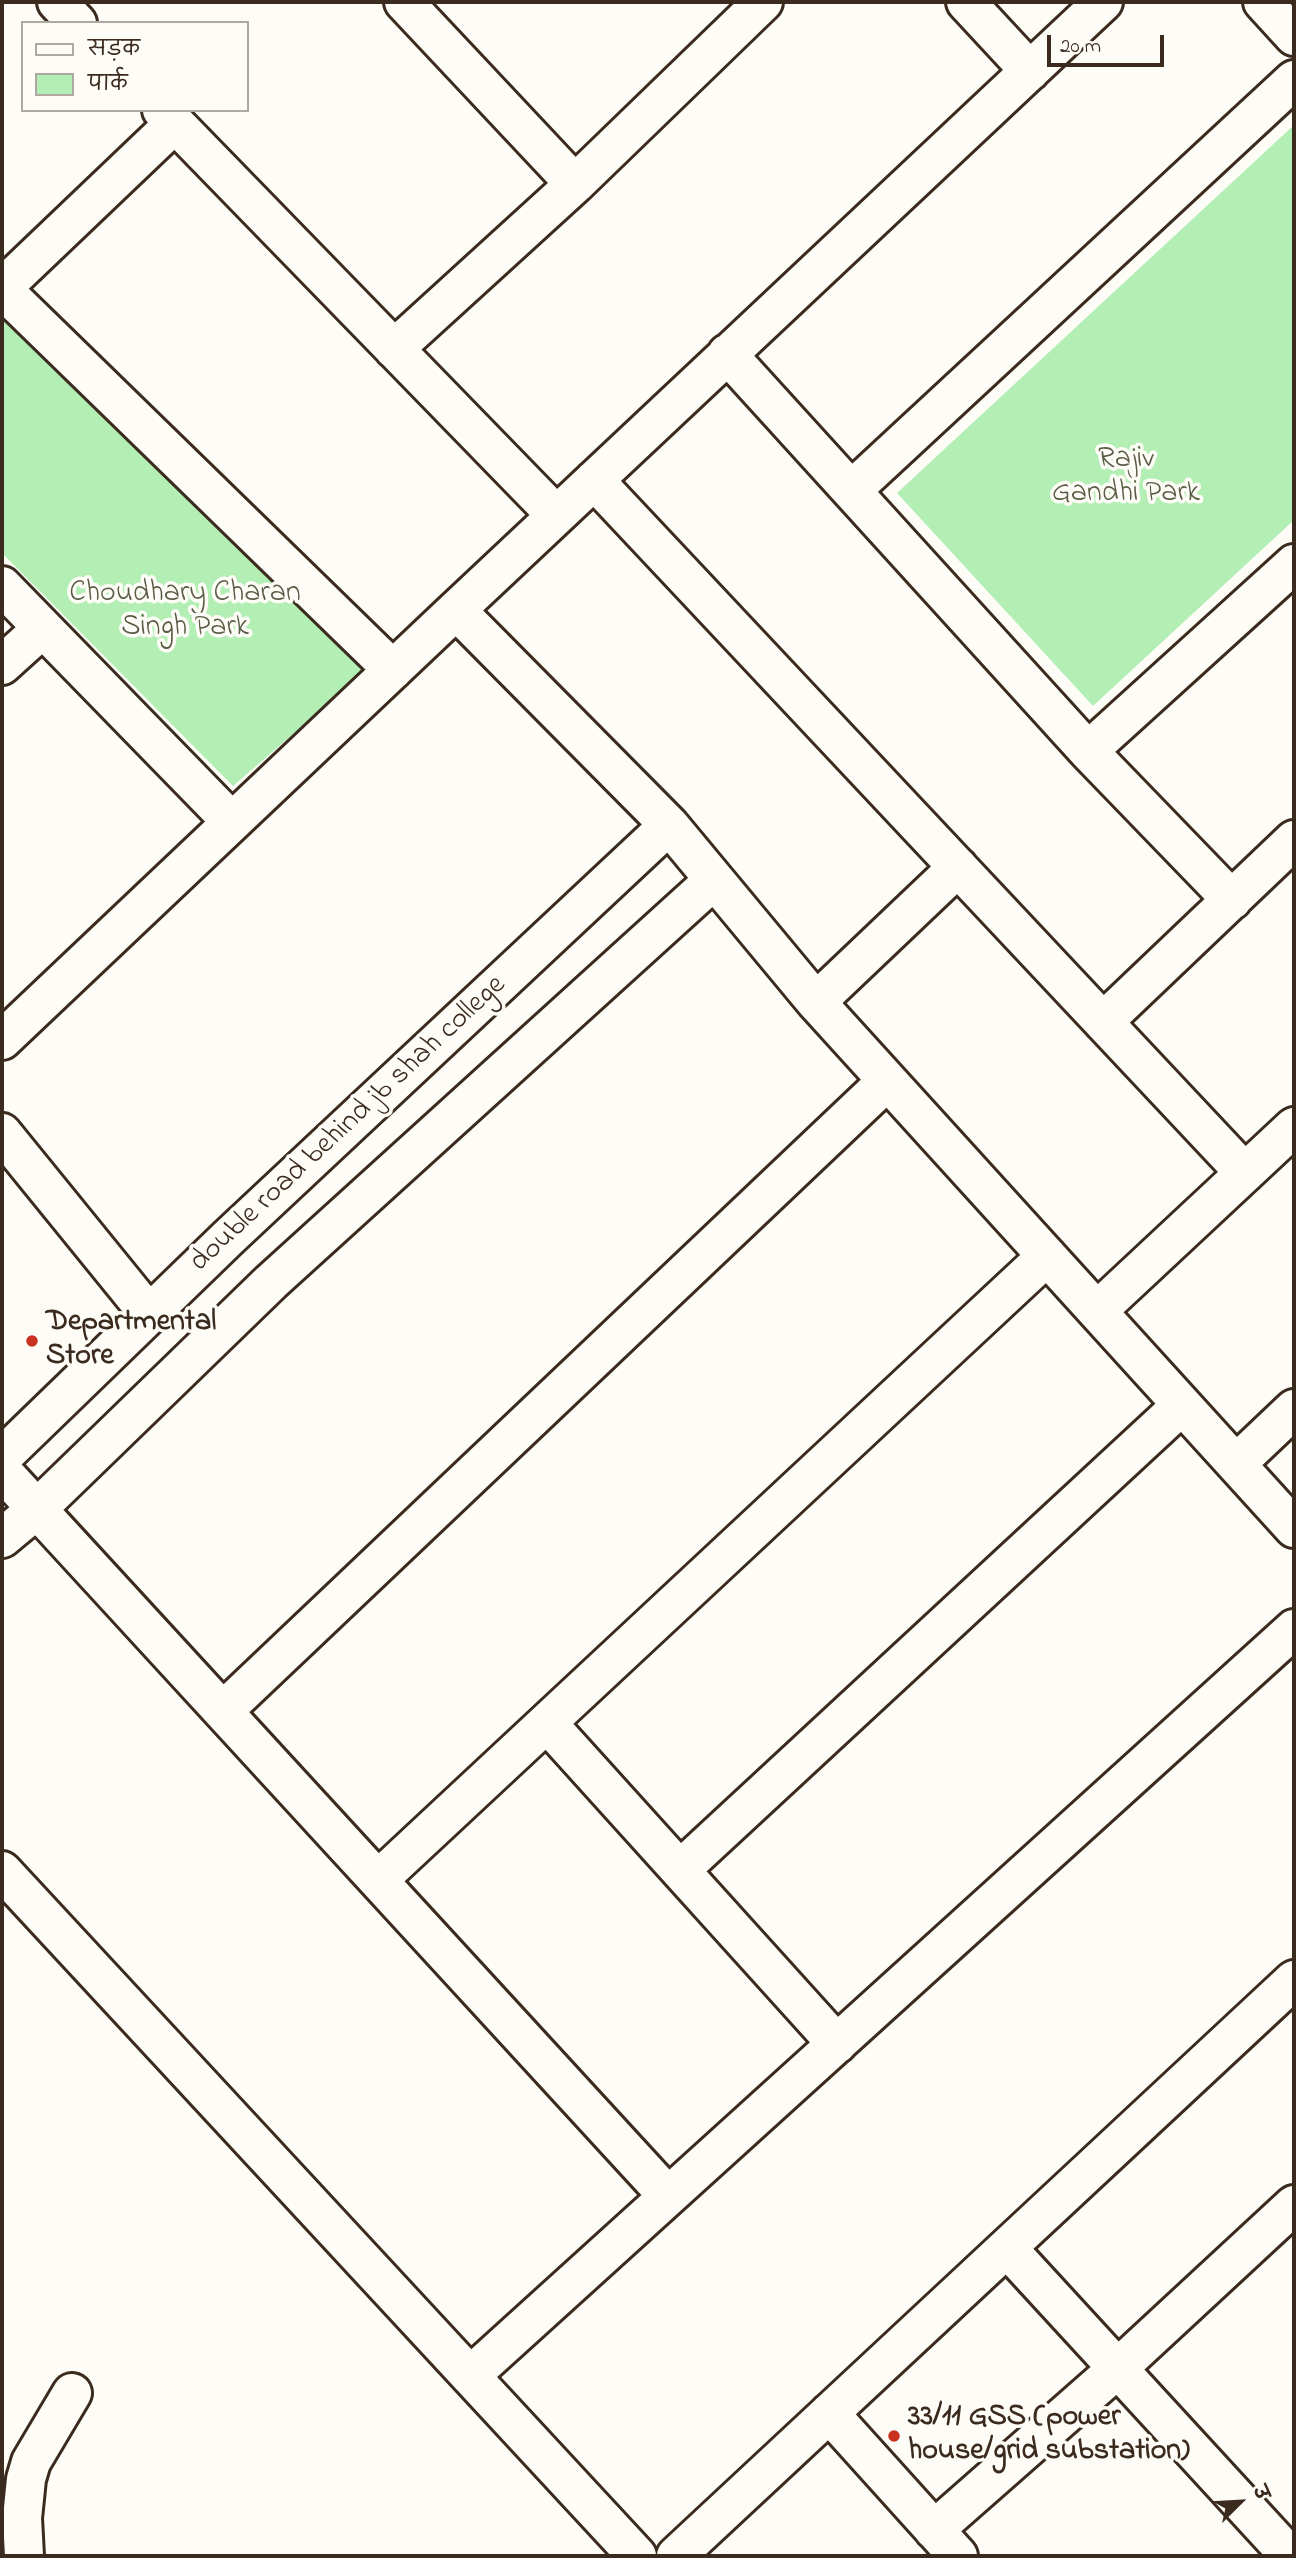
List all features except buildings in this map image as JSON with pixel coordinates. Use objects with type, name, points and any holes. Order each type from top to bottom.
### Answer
[{"type":"street","points":[[57,2],[75,21]]},
{"type":"street","points":[[404,2],[575,184]]},
{"type":"street","points":[[394,349],[575,184],[763,2]]},
{"type":"street","points":[[966,2],[1030,71]]},
{"type":"street","points":[[2,1040],[727,354],[1104,2]]},
{"type":"street","points":[[1263,2],[1294,36]]},
{"type":"street","points":[[852,490],[1294,80]]},
{"type":"street","points":[[393,670],[2,288],[169,117],[556,516]]},
{"type":"street","points":[[727,354],[1088,751],[1232,900]]},
{"type":"street","points":[[594,480],[1245,1173]]},
{"type":"street","points":[[1088,751],[1294,564]]},
{"type":"street","points":[[2,586],[232,822]]},
{"type":"street","points":[[456,610],[669,825],[816,1002],[1294,1528]]},
{"type":"street","points":[[2,665],[43,628]]},
{"type":"street","name":"double road behind jb shah college","points":[[2,1457],[149,1314],[669,825]]},
{"type":"street","points":[[1103,1022],[1294,840]]},
{"type":"street","points":[[816,1002],[958,867]]},
{"type":"street","points":[[2,1538],[37,1509],[271,1282],[714,880]]},
{"type":"street","points":[[223,1711],[887,1081]]},
{"type":"street","points":[[1097,1311],[1294,1127]]},
{"type":"street","points":[[2,1133],[149,1314]]},
{"type":"street","points":[[378,1880],[1047,1256]]},
{"type":"street","points":[[680,1870],[1182,1405]]},
{"type":"street","points":[[1236,1464],[1294,1409]]},
{"type":"street","points":[[2,1471],[668,2196]]},
{"type":"street","points":[[470,2376],[1294,1629]]},
{"type":"street","points":[[547,1723],[836,2044]]},
{"type":"street","points":[[2,1871],[637,2556]]},
{"type":"street","points":[[676,2556],[1294,1980]]},
{"type":"street","points":[[829,2413],[946,2543],[1117,2368],[1294,2206]]},
{"type":"street","points":[[1007,2248],[1117,2368],[1287,2543]]},
{"type":"street","points":[[24,2556],[22,2518],[26,2479],[31,2462],[72,2393]]},
{"type":"green space","name":"Rajiv Gandhi Park","points":[[1294,125],[1294,520],[1093,706],[897,493]]},
{"type":"green space","name":"Choudhary Charan Singh Park","points":[[9,312],[367,670],[233,786],[2,553],[2,319]]},
{"type":"place","name":"Departmental Store","points":[[32,1341]]},
{"type":"place","name":"33/11 GSS (power house/grid substation)","points":[[894,2436]]}]
